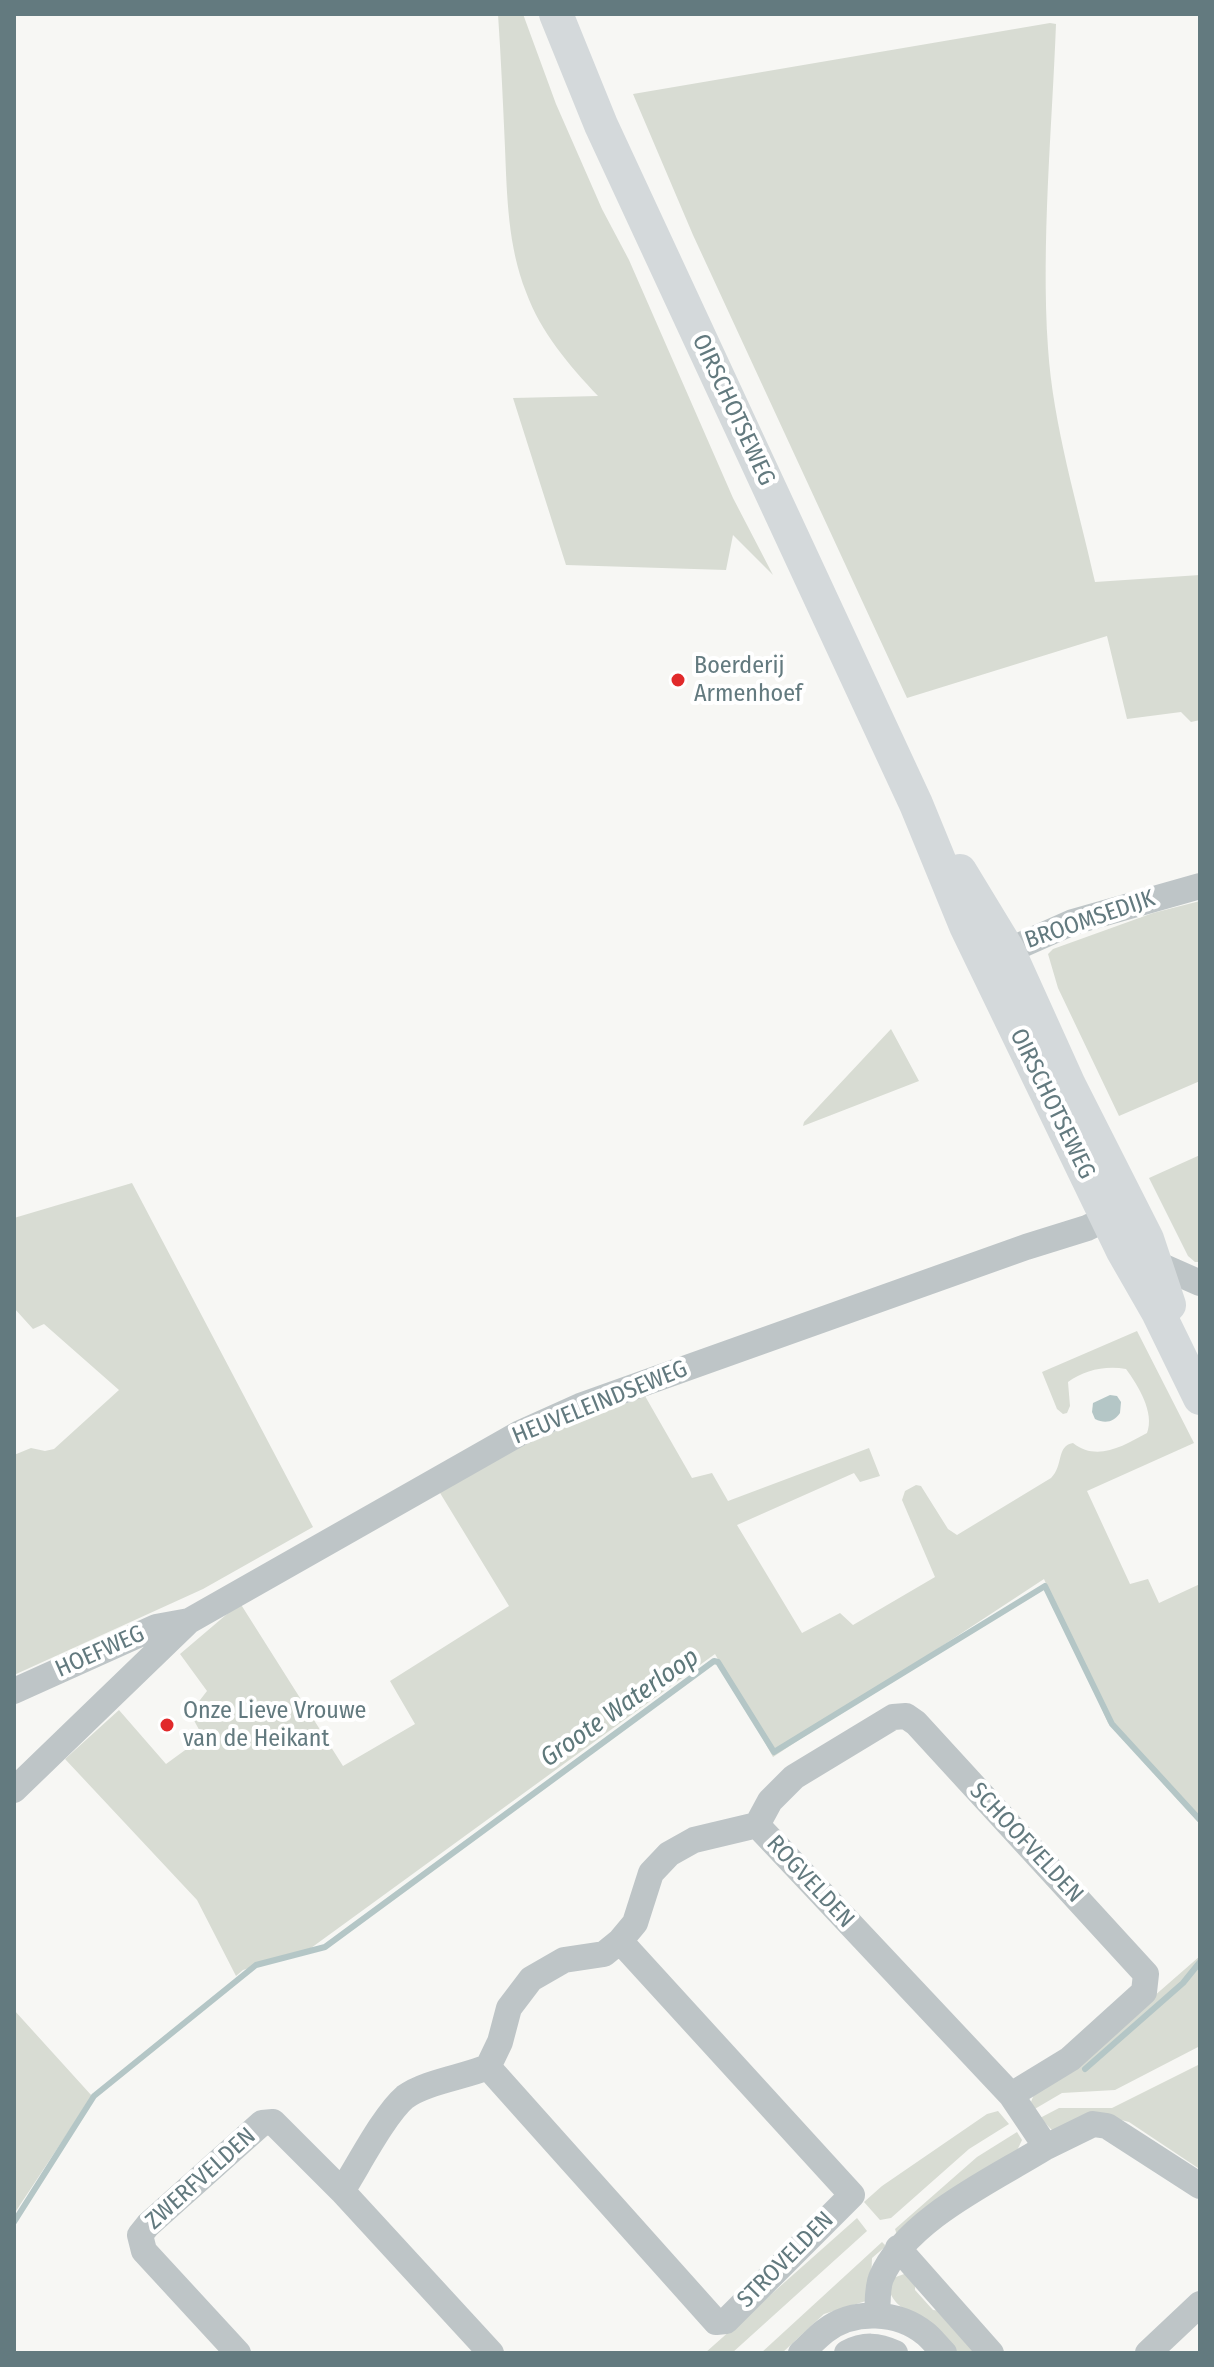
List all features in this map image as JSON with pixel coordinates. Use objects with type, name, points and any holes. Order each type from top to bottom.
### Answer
[{"type":"main road","name":"OIRSCHOTSEWEG","points":[[556,14],[601,125],[916,804],[996,956],[1118,1213],[1200,1398]]},
{"type":"main road","name":"OIRSCHOTSEWEG","points":[[1118,1213],[1157,1264],[1169,1306],[1200,1370]]},
{"type":"street","name":"BROOMSEDIJK","points":[[996,956],[1073,922],[1200,886]]},
{"type":"street","name":"HEUVELEINDSEWEG","points":[[14,1790],[189,1621],[532,1427],[580,1406],[1087,1228],[1118,1213]]},
{"type":"street","points":[[1157,1264],[1200,1283]]},
{"type":"street","name":"HOEFWEG","points":[[14,1691],[156,1627],[189,1621]]},
{"type":"street","name":"SCHOOFVELDEN","points":[[757,1825],[770,1801],[794,1777],[893,1717],[906,1716],[916,1723],[1146,1974],[1144,1992],[1070,2059],[1011,2095]]},
{"type":"street","name":"ROGVELDEN","points":[[620,1941],[635,1923],[651,1873],[669,1854],[694,1840],[757,1825],[1011,2095],[1046,2147]]},
{"type":"street","points":[[491,2353],[342,2191],[405,2097],[431,2084],[488,2067],[500,2042],[509,2008],[531,1979],[564,1960],[604,1954],[620,1941]]},
{"type":"street","name":"STROVELDEN","points":[[488,2067],[716,2322],[726,2321],[852,2195],[620,1941]]},
{"type":"street","name":"ZWERFVELDEN","points":[[238,2353],[144,2251],[140,2235],[262,2123],[273,2122],[342,2191]]},
{"type":"street","points":[[877,2315],[880,2280],[898,2248],[926,2221],[1046,2147],[1093,2124],[1107,2126],[1200,2186]]},
{"type":"street","points":[[898,2248],[991,2353]]},
{"type":"street","points":[[1148,2353],[1197,2313]]},
{"type":"street","points":[[801,2353],[826,2329],[854,2317],[877,2315],[914,2327],[944,2353]]},
{"type":"street","points":[[847,2353],[861,2346],[883,2347],[895,2353]]},
{"type":"shaded area","points":[[498,14],[523,14],[556,104],[602,209],[629,260],[733,498],[773,575],[733,535],[726,570],[566,565],[513,398],[598,396],[548,335],[532,307],[520,275],[508,203]]},
{"type":"shaded area","points":[[1056,24],[1046,227],[1046,308],[1051,377],[1061,436],[1095,582],[1200,575],[1200,720],[1191,722],[1181,712],[1127,719],[1107,636],[907,698],[693,235],[633,94]]},
{"type":"shaded area","points":[[1200,901],[1200,1081],[1119,1116],[1058,988],[1048,954],[1053,949],[1153,913]]},
{"type":"shaded area","points":[[891,1029],[919,1081],[803,1126],[804,1122]]},
{"type":"shaded area","points":[[1200,1155],[1200,1262],[1195,1262],[1188,1256],[1149,1178]]},
{"type":"shaded area","points":[[132,1183],[313,1527],[203,1589],[14,1675],[14,1455],[31,1448],[54,1449],[119,1390],[44,1324],[33,1329],[14,1308],[14,1218]]},
{"type":"shaded area","points":[[1137,1331],[1194,1443],[1087,1491],[1130,1584],[1148,1579],[1159,1603],[1200,1584],[1200,1824],[1108,1723],[1044,1579],[773,1757],[715,1654],[311,1948],[243,1970],[236,1976],[197,1900],[65,1759],[119,1710],[166,1764],[203,1737],[190,1713],[207,1691],[180,1654],[240,1603],[343,1766],[415,1724],[390,1681],[509,1606],[437,1488],[518,1446],[645,1396],[692,1478],[712,1473],[728,1501],[869,1448],[880,1476],[860,1482],[854,1473],[737,1525],[802,1633],[840,1613],[853,1625],[935,1577],[902,1500],[905,1491],[916,1485],[921,1486],[948,1529],[957,1535],[1051,1478],[1068,1445],[1073,1443],[1082,1449],[1101,1452],[1147,1433],[1147,1408],[1126,1369],[1096,1370],[1068,1382],[1070,1406],[1063,1414],[1057,1409],[1042,1372]]},
{"type":"shaded area","points":[[1110,1395],[1117,1396],[1121,1402],[1120,1413],[1109,1421],[1095,1419],[1093,1403]]},
{"type":"shaded area","points":[[1200,1956],[1200,2046],[1115,2090],[1062,2093],[1033,2110],[1031,2102],[1034,2094],[1075,2065]]},
{"type":"shaded area","points":[[14,2010],[92,2096],[14,2214]]},
{"type":"shaded area","points":[[1200,2064],[1198,2168],[1129,2122],[1094,2113],[1053,2131],[1040,2118],[1059,2108],[1112,2108]]},
{"type":"shaded area","points":[[998,2111],[1009,2124],[969,2149],[891,2218],[880,2220],[864,2202],[882,2186],[987,2114]]},
{"type":"shaded area","points":[[1017,2132],[1022,2140],[1013,2159],[897,2235],[895,2229],[977,2157]]},
{"type":"shaded area","points":[[857,2218],[867,2231],[732,2353],[705,2353]]},
{"type":"shaded area","points":[[882,2242],[886,2246],[872,2258],[871,2283],[866,2301],[824,2314],[782,2353],[761,2353]]},
{"type":"shaded area","points":[[907,2273],[915,2281],[915,2290],[933,2310],[942,2311],[979,2353],[958,2353],[930,2323],[895,2301],[888,2288],[893,2278]]},
{"type":"waterway","name":"Groote Waterloop","points":[[14,2222],[94,2096],[256,1965],[325,1947],[714,1661],[718,1662],[774,1752],[1045,1586],[1112,1724],[1200,1820]]},
{"type":"waterway","points":[[1085,2069],[1183,1983],[1200,1962]]},
{"type":"place","name":"Boerderij Armenhoef","points":[[678,680]]},
{"type":"place","name":"Onze Lieve Vrouwe van de Heikant","points":[[167,1725]]}]
